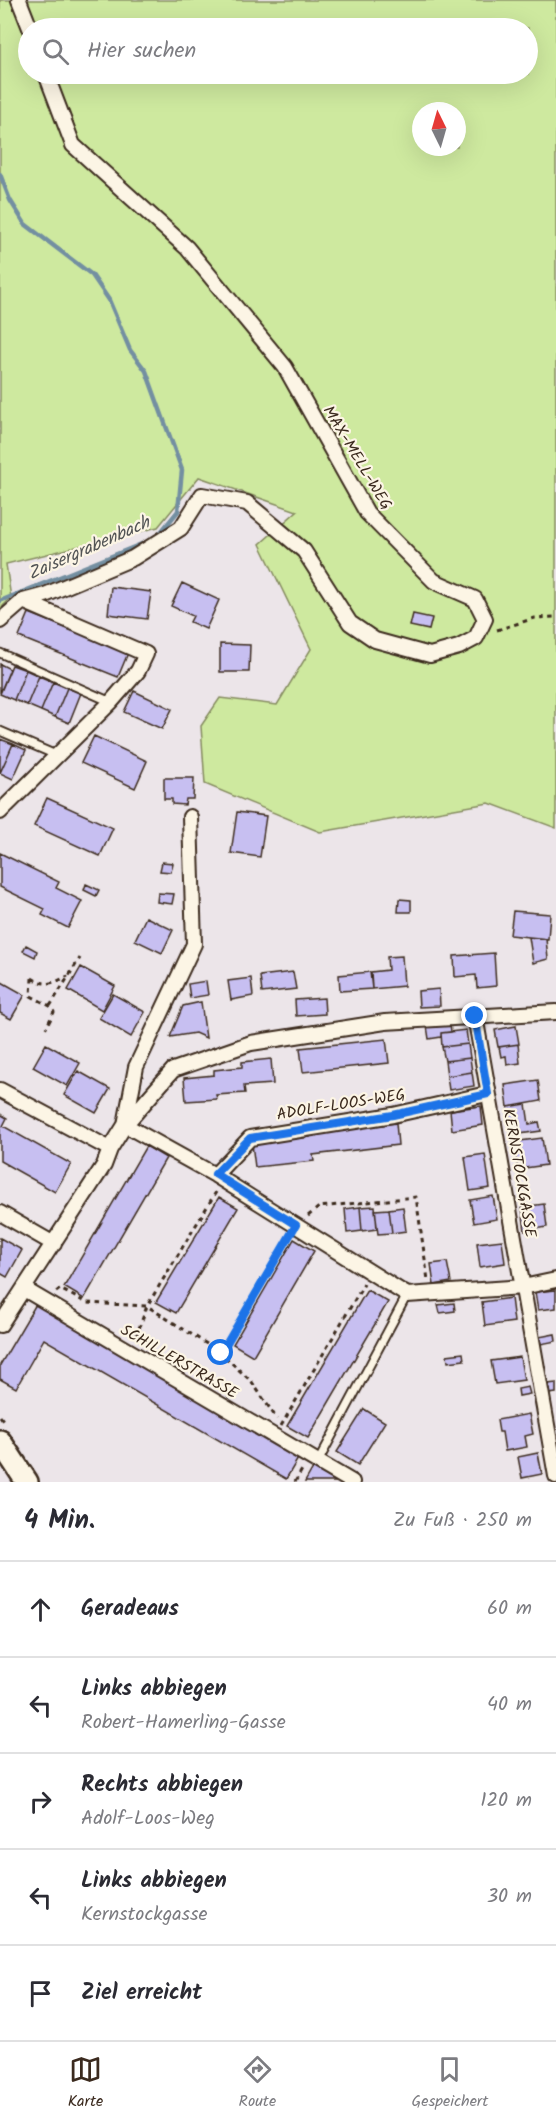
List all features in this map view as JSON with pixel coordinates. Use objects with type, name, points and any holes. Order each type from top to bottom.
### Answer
[{"type":"main road","points":[[0,1441],[27,1482]]},
{"type":"street","points":[[19,0],[26,18]]},
{"type":"street","name":"MAX-MELL-WEG","points":[[50,84],[73,145],[187,248],[285,367],[367,513],[434,581],[475,599],[485,619],[476,639]]},
{"type":"street","points":[[0,621],[23,601],[45,595],[134,558],[181,528],[202,495],[247,503],[304,551],[350,623],[375,640],[430,654],[459,647],[476,639]]},
{"type":"street","points":[[1,809],[111,702],[138,671],[146,654],[23,601]]},
{"type":"street","points":[[125,1125],[136,1067],[194,945],[190,817]]},
{"type":"street","points":[[0,1325],[104,1165],[110,1149],[125,1125],[172,1070],[251,1043],[385,1022],[556,1012]]},
{"type":"street","name":"KERNSTOCKGASSE","points":[[475,1016],[556,1476]]},
{"type":"street","points":[[0,1090],[110,1149]]},
{"type":"street","name":"ADOLF-LOOS-WEG","points":[[219,1177],[250,1138],[393,1115],[488,1094]]},
{"type":"street","points":[[125,1125],[219,1177],[407,1295],[523,1287],[556,1280]]},
{"type":"street","points":[[0,1213],[54,1244]]},
{"type":"street","name":"SCHILLERSTRASSE","points":[[24,1289],[278,1431],[318,1462],[351,1482]]},
{"type":"lane","points":[[0,653],[111,702]]},
{"type":"lane","points":[[0,731],[56,755]]},
{"type":"lane","points":[[318,1462],[407,1295]]},
{"type":"path","points":[[476,639],[506,626],[535,618],[556,617]]},
{"type":"path","points":[[50,1006],[80,958]]},
{"type":"path","points":[[46,1028],[54,1012],[50,1006],[31,996],[32,978],[40,983],[52,984],[70,975]]},
{"type":"path","points":[[136,1337],[147,1306],[219,1177]]},
{"type":"path","points":[[221,1353],[296,1225],[319,1207],[416,1197],[430,1294]]},
{"type":"path","points":[[278,1431],[371,1272]]},
{"type":"path","points":[[41,1299],[60,1289],[87,1303],[147,1306],[221,1353],[252,1382],[278,1431]]},
{"type":"green space","points":[[0,0],[556,0],[556,828],[489,803],[320,832],[205,784],[201,726],[220,698],[277,705],[311,649],[260,544],[297,511],[199,477],[158,527],[6,564],[11,598],[0,609]]},
{"type":"building","points":[[182,583],[219,600],[206,629],[190,622],[193,616],[171,606]]},
{"type":"building","points":[[111,587],[151,592],[147,619],[108,614]]},
{"type":"building","points":[[29,613],[128,653],[118,677],[19,637]]},
{"type":"building","points":[[413,614],[432,618],[429,630],[410,626]]},
{"type":"building","points":[[220,644],[250,645],[249,672],[220,672]]},
{"type":"building","points":[[0,664],[10,669],[0,693]]},
{"type":"building","points":[[12,665],[26,670],[14,700],[0,694]]},
{"type":"building","points":[[26,670],[39,676],[27,705],[14,700]]},
{"type":"building","points":[[39,676],[53,682],[41,711],[27,705]]},
{"type":"building","points":[[53,682],[67,688],[55,717],[41,711]]},
{"type":"building","points":[[67,688],[81,693],[69,723],[55,717]]},
{"type":"building","points":[[134,691],[172,709],[162,729],[124,712]]},
{"type":"building","points":[[94,736],[147,761],[135,788],[81,763]]},
{"type":"building","points":[[0,739],[13,744],[0,773]]},
{"type":"building","points":[[13,744],[26,750],[13,779],[0,773]]},
{"type":"building","points":[[164,778],[194,778],[193,799],[186,799],[185,805],[172,804],[172,799],[164,799]]},
{"type":"building","points":[[47,798],[113,828],[100,856],[34,826]]},
{"type":"building","points":[[237,812],[266,816],[260,857],[231,853]]},
{"type":"building","points":[[0,853],[59,882],[56,888],[82,901],[68,928],[42,915],[45,909],[0,887]]},
{"type":"building","points":[[162,862],[173,863],[171,872],[160,871]]},
{"type":"building","points":[[86,884],[99,890],[96,896],[84,890]]},
{"type":"building","points":[[158,893],[174,894],[172,904],[157,902]]},
{"type":"building","points":[[399,899],[411,900],[411,912],[398,912]]},
{"type":"building","points":[[513,911],[550,914],[548,939],[510,935]]},
{"type":"building","points":[[146,917],[173,930],[162,953],[135,940]]},
{"type":"building","points":[[529,937],[546,939],[548,959],[533,963]]},
{"type":"building","points":[[26,945],[37,951],[35,957],[23,951]]},
{"type":"building","points":[[494,953],[496,986],[477,988],[476,975],[455,977],[454,956]]},
{"type":"building","points":[[402,956],[404,986],[372,989],[371,972],[388,970],[387,957]]},
{"type":"building","points":[[81,967],[115,986],[102,1010],[68,990]]},
{"type":"building","points":[[293,972],[296,989],[262,993],[260,976]]},
{"type":"building","points":[[370,972],[372,989],[340,991],[339,975]]},
{"type":"building","points":[[251,978],[253,996],[231,1000],[228,981]]},
{"type":"building","points":[[0,981],[25,995],[11,1019],[0,1013]]},
{"type":"building","points":[[206,981],[208,995],[190,998],[188,984]]},
{"type":"building","points":[[439,989],[440,1006],[419,1007],[418,991]]},
{"type":"building","points":[[113,994],[145,1012],[131,1037],[99,1018]]},
{"type":"building","points":[[324,998],[325,1014],[296,1016],[295,1000]]},
{"type":"building","points":[[201,1002],[206,1038],[195,1033],[170,1037],[183,1006]]},
{"type":"building","points":[[450,1023],[451,1032],[441,1033],[441,1037],[429,1039],[427,1026]]},
{"type":"building","points":[[516,1026],[519,1044],[498,1047],[495,1030]]},
{"type":"building","points":[[466,1030],[468,1044],[442,1047],[441,1033]]},
{"type":"building","points":[[386,1039],[389,1063],[303,1072],[300,1048]]},
{"type":"building","points":[[46,1044],[80,1063],[67,1086],[33,1067]]},
{"type":"building","points":[[468,1044],[470,1058],[445,1061],[442,1047]]},
{"type":"building","points":[[518,1044],[520,1063],[507,1065],[506,1056],[501,1057],[499,1047]]},
{"type":"building","points":[[470,1058],[472,1072],[447,1076],[445,1061]]},
{"type":"building","points":[[271,1059],[273,1084],[244,1086],[245,1093],[216,1095],[217,1099],[186,1101],[184,1078],[214,1075],[214,1070],[242,1067],[242,1062]]},
{"type":"building","points":[[78,1071],[110,1089],[96,1113],[64,1095]]},
{"type":"building","points":[[472,1072],[474,1086],[449,1090],[447,1076]]},
{"type":"building","points":[[538,1080],[541,1101],[508,1107],[505,1085]]},
{"type":"building","points":[[526,1104],[529,1124],[539,1122],[541,1131],[512,1135],[508,1107]]},
{"type":"building","points":[[481,1106],[483,1125],[452,1130],[450,1110]]},
{"type":"building","points":[[0,1114],[7,1118],[3,1126],[71,1164],[55,1192],[0,1161]]},
{"type":"building","points":[[396,1123],[398,1145],[313,1155],[314,1161],[255,1167],[252,1144],[310,1137],[310,1133]]},
{"type":"building","points":[[542,1138],[546,1165],[518,1169],[513,1142]]},
{"type":"building","points":[[146,1146],[166,1158],[84,1299],[64,1287]]},
{"type":"building","points":[[485,1154],[490,1188],[470,1191],[465,1157]]},
{"type":"building","points":[[493,1196],[497,1219],[474,1223],[470,1200]]},
{"type":"building","points":[[219,1197],[238,1208],[176,1313],[156,1302]]},
{"type":"building","points":[[544,1204],[547,1227],[525,1231],[522,1207]]},
{"type":"building","points":[[375,1206],[377,1229],[362,1231],[360,1207]]},
{"type":"building","points":[[360,1207],[362,1231],[347,1233],[345,1209]]},
{"type":"building","points":[[403,1207],[406,1231],[392,1233],[389,1209]]},
{"type":"building","points":[[389,1209],[392,1233],[378,1234],[375,1210]]},
{"type":"building","points":[[0,1238],[22,1250],[7,1277],[0,1273]]},
{"type":"building","points":[[294,1239],[314,1251],[253,1356],[233,1344]]},
{"type":"building","points":[[502,1240],[505,1263],[480,1267],[477,1243]]},
{"type":"building","points":[[447,1262],[451,1282],[434,1285],[431,1264]]},
{"type":"building","points":[[367,1290],[388,1302],[308,1438],[287,1426]]},
{"type":"building","points":[[556,1290],[556,1308],[538,1310],[535,1292]]},
{"type":"building","points":[[511,1298],[514,1322],[485,1326],[482,1302]]},
{"type":"building","points":[[454,1303],[455,1311],[440,1313],[438,1305]]},
{"type":"building","points":[[36,1304],[299,1457],[286,1479],[44,1339],[16,1388],[0,1379],[0,1365]]},
{"type":"building","points":[[555,1334],[556,1341],[541,1344],[539,1337]]},
{"type":"building","points":[[463,1353],[464,1360],[448,1362],[447,1355]]},
{"type":"building","points":[[520,1357],[524,1380],[495,1384],[491,1361]]},
{"type":"building","points":[[556,1383],[556,1393],[549,1394],[548,1384]]},
{"type":"building","points":[[528,1387],[530,1394],[519,1396],[518,1389]]},
{"type":"building","points":[[364,1409],[385,1422],[358,1465],[337,1452]]},
{"type":"building","points":[[529,1414],[533,1434],[525,1436],[527,1447],[505,1451],[502,1432],[499,1432],[497,1420]]},
{"type":"building","points":[[538,1453],[542,1474],[522,1478],[518,1457]]},
{"type":"building","points":[[313,1468],[338,1482],[305,1482]]},
{"type":"waterway","name":"Zaisergrabenbach","points":[[0,174],[10,200],[25,224],[92,275],[109,300],[130,350],[146,371],[182,470],[178,511],[157,537]]},
{"type":"waterway","name":"Zaisergrabenbach","points":[[0,601],[149,541]]},
{"type":"route","points":[[221,1353],[296,1225],[215,1174],[250,1138],[393,1115],[488,1094],[475,1016]]}]
